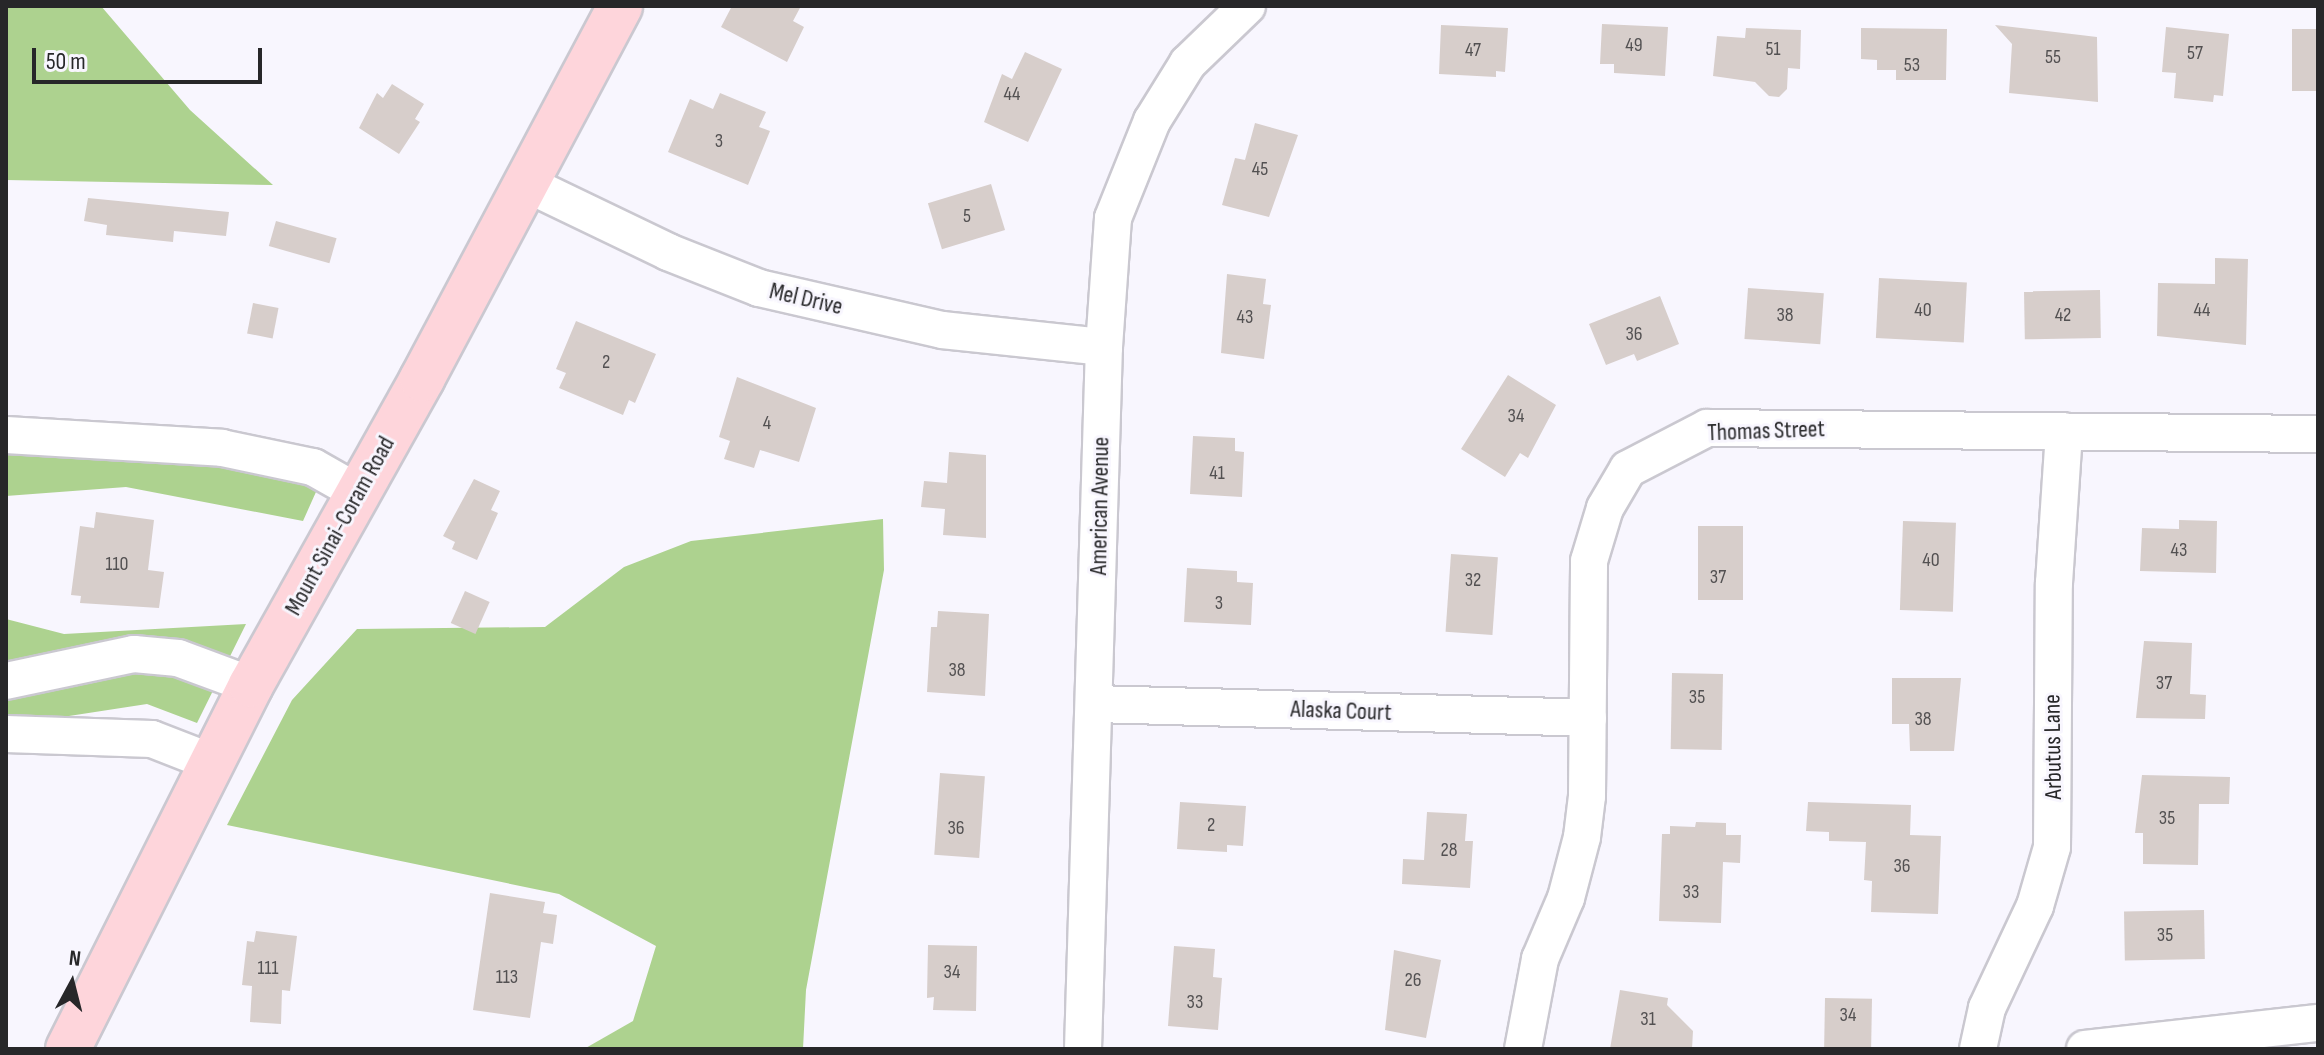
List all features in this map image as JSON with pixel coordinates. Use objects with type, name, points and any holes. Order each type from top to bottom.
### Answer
[{"type":"main road","name":"Mount Sinai-Coram Road","points":[[68,1049],[251,685],[527,184],[620,6]]},
{"type":"street","name":"American Avenue","points":[[1083,1049],[1104,347],[1113,218],[1152,121],[1188,63],[1247,6]]},
{"type":"street","name":"Mel Drive","points":[[527,184],[668,252],[759,288],[942,330],[1104,347]]},
{"type":"street","name":"Thomas Street","points":[[1523,1049],[1540,959],[1566,898],[1582,837],[1588,718],[1589,561],[1605,508],[1628,469],[1707,428],[2318,434]]},
{"type":"street","name":"Arbutus Lane","points":[[1978,1049],[1987,1008],[2035,906],[2052,847],[2054,583],[2064,431]]},
{"type":"street","points":[[6,435],[222,448],[313,467],[359,493]]},
{"type":"street","points":[[6,681],[134,654],[178,658],[251,685]]},
{"type":"street","name":"Alaska Court","points":[[1095,704],[1588,718]]},
{"type":"street","points":[[6,734],[152,739],[211,762]]},
{"type":"street","points":[[2085,1049],[2318,1023]]},
{"type":"green space","points":[[6,6],[101,6],[190,110],[273,185],[6,180]]},
{"type":"green space","points":[[6,445],[131,451],[320,483],[303,521],[126,487],[6,496]]},
{"type":"green space","points":[[883,519],[884,570],[806,990],[803,1049],[584,1049],[633,1021],[656,946],[559,894],[227,825],[292,700],[357,629],[545,627],[624,567],[691,541]]},
{"type":"green space","points":[[6,619],[64,634],[246,624],[197,723],[147,704],[56,718],[6,714]]},
{"type":"building","points":[[732,6],[801,6],[793,21],[804,27],[787,62],[721,27]]},
{"type":"building","points":[[1602,24],[1668,27],[1665,76],[1614,73],[1614,64],[1600,64]]},
{"type":"building","points":[[1441,25],[1508,28],[1505,72],[1496,71],[1496,77],[1439,74]]},
{"type":"building","points":[[1995,25],[2097,37],[2098,102],[2009,93],[2012,44]]},
{"type":"building","points":[[2166,27],[2229,34],[2223,96],[2214,95],[2213,102],[2174,98],[2176,73],[2162,72]]},
{"type":"building","points":[[1746,28],[1801,30],[1800,69],[1788,68],[1787,89],[1779,97],[1769,96],[1755,82],[1713,76],[1717,36],[1745,38]]},
{"type":"building","points":[[1861,28],[1947,29],[1946,80],[1896,80],[1896,70],[1877,70],[1877,60],[1861,59]]},
{"type":"building","points":[[2292,29],[2318,29],[2318,91],[2292,91]]},
{"type":"building","points":[[1025,52],[1062,69],[1028,142],[984,122],[1002,74],[1012,79]]},
{"type":"building","points":[[392,84],[424,104],[415,119],[420,122],[399,154],[359,128],[377,93],[383,98]]},
{"type":"building","points":[[720,93],[766,112],[759,127],[770,131],[748,185],[668,152],[690,99],[713,109]]},
{"type":"building","points":[[1255,123],[1298,135],[1269,217],[1222,205],[1235,158],[1245,160]]},
{"type":"building","points":[[991,184],[1005,230],[942,249],[928,203]]},
{"type":"building","points":[[88,198],[229,212],[226,236],[174,231],[173,242],[106,235],[107,225],[84,221]]},
{"type":"building","points":[[276,221],[337,238],[329,263],[269,246]]},
{"type":"building","points":[[2215,258],[2248,259],[2246,345],[2157,336],[2158,283],[2215,284]]},
{"type":"building","points":[[1227,274],[1266,279],[1263,304],[1271,305],[1264,359],[1221,353]]},
{"type":"building","points":[[1879,278],[1967,283],[1964,343],[1876,338]]},
{"type":"building","points":[[1748,288],[1824,293],[1820,344],[1744,339]]},
{"type":"building","points":[[2100,290],[2101,338],[2025,339],[2024,291]]},
{"type":"building","points":[[1660,296],[1679,344],[1637,361],[1634,354],[1606,365],[1589,324]]},
{"type":"building","points":[[253,303],[279,308],[273,338],[247,333]]},
{"type":"building","points":[[576,321],[656,354],[635,403],[629,400],[623,415],[559,388],[566,373],[556,369]]},
{"type":"building","points":[[1508,375],[1556,405],[1528,458],[1520,453],[1505,477],[1461,449]]},
{"type":"building","points":[[737,377],[816,408],[799,462],[760,450],[754,468],[724,459],[730,441],[719,437]]},
{"type":"building","points":[[1193,436],[1235,438],[1235,451],[1244,452],[1242,497],[1190,494]]},
{"type":"building","points":[[949,452],[986,455],[986,538],[943,535],[945,509],[921,507],[924,481],[947,483]]},
{"type":"building","points":[[474,479],[500,491],[491,510],[498,513],[477,560],[452,549],[455,542],[443,536]]},
{"type":"building","points":[[96,512],[154,520],[148,570],[164,572],[159,608],[80,603],[81,596],[71,595],[80,526],[94,528]]},
{"type":"building","points":[[2179,520],[2217,521],[2216,573],[2140,571],[2142,528],[2179,529]]},
{"type":"building","points":[[1903,521],[1956,523],[1953,612],[1900,610]]},
{"type":"building","points":[[1698,526],[1743,526],[1743,600],[1698,600]]},
{"type":"building","points":[[1451,554],[1498,557],[1492,635],[1446,632]]},
{"type":"building","points":[[1187,568],[1237,571],[1237,582],[1253,583],[1251,625],[1184,622]]},
{"type":"building","points":[[465,591],[490,602],[475,634],[451,623]]},
{"type":"building","points":[[938,611],[989,614],[985,696],[927,692],[931,627],[937,627]]},
{"type":"building","points":[[2144,641],[2192,643],[2190,694],[2206,695],[2205,719],[2136,718]]},
{"type":"building","points":[[1672,673],[1723,674],[1722,750],[1671,749]]},
{"type":"building","points":[[1892,678],[1961,678],[1954,751],[1910,751],[1909,724],[1892,724]]},
{"type":"building","points":[[940,773],[985,776],[979,858],[934,855]]},
{"type":"building","points":[[2142,775],[2230,777],[2229,804],[2199,804],[2198,865],[2143,864],[2143,833],[2135,833]]},
{"type":"building","points":[[1180,802],[1246,806],[1243,846],[1227,845],[1227,852],[1177,849]]},
{"type":"building","points":[[1808,802],[1911,805],[1910,835],[1941,836],[1938,914],[1871,912],[1872,881],[1864,880],[1866,842],[1829,841],[1829,832],[1806,831]]},
{"type":"building","points":[[1427,812],[1467,814],[1465,841],[1473,841],[1470,888],[1402,884],[1403,859],[1424,860]]},
{"type":"building","points":[[1696,822],[1726,823],[1726,835],[1741,835],[1740,863],[1723,862],[1721,923],[1659,921],[1662,834],[1670,834],[1670,826],[1695,827]]},
{"type":"building","points":[[490,893],[545,902],[543,913],[557,915],[553,944],[541,942],[530,1018],[473,1010]]},
{"type":"building","points":[[2204,910],[2205,959],[2125,960],[2124,911]]},
{"type":"building","points":[[256,931],[297,936],[290,991],[282,990],[281,1024],[250,1022],[252,986],[242,985],[247,941],[254,942]]},
{"type":"building","points":[[928,945],[977,946],[976,1011],[933,1010],[934,997],[927,998]]},
{"type":"building","points":[[1174,946],[1215,949],[1213,977],[1222,978],[1218,1030],[1168,1026]]},
{"type":"building","points":[[1394,950],[1441,960],[1426,1038],[1385,1030]]},
{"type":"building","points":[[1620,990],[1668,998],[1667,1005],[1693,1031],[1692,1049],[1610,1049]]},
{"type":"building","points":[[1825,998],[1872,999],[1871,1049],[1824,1049]]}]
